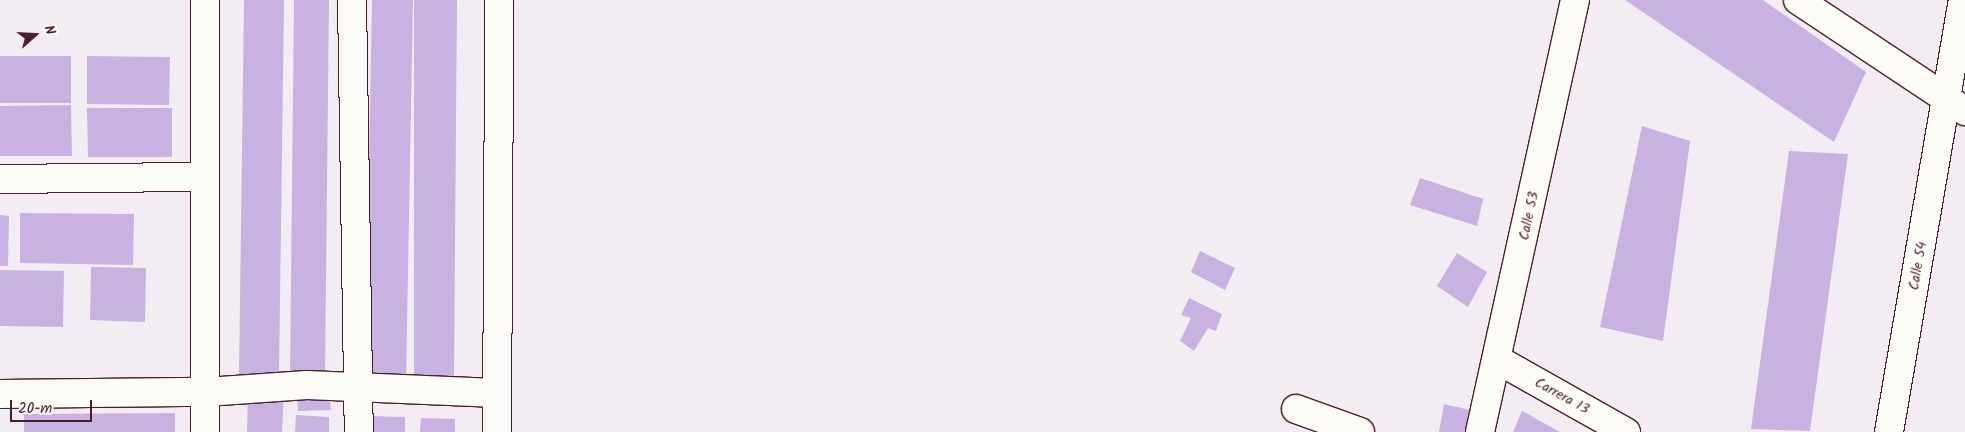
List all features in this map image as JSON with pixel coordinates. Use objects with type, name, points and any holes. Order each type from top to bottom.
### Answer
[{"type":"street","points":[[205,0],[205,432]]},
{"type":"street","points":[[352,0],[361,386],[359,432]]},
{"type":"street","points":[[497,432],[499,0]]},
{"type":"street","name":"Calle 53","points":[[1480,432],[1498,360],[1574,0]]},
{"type":"street","points":[[1798,0],[1956,105]]},
{"type":"street","name":"Calle 54","points":[[1889,432],[1956,105],[1963,0]]},
{"type":"street","points":[[0,179],[205,177]]},
{"type":"street","name":"Carrera 13","points":[[1498,360],[1626,432]]},
{"type":"street","points":[[0,394],[206,392],[361,386],[497,393]]},
{"type":"street","points":[[1296,410],[1360,432]]},
{"type":"building","points":[[244,0],[284,0],[279,376],[239,375]]},
{"type":"building","points":[[294,0],[329,0],[325,376],[290,376]]},
{"type":"building","points":[[372,0],[413,0],[406,380],[365,379]]},
{"type":"building","points":[[414,0],[457,0],[454,378],[414,381]]},
{"type":"building","points":[[1625,0],[1763,0],[1866,72],[1834,142]]},
{"type":"building","points":[[0,56],[71,56],[71,103],[0,103]]},
{"type":"building","points":[[87,56],[170,57],[169,105],[87,104]]},
{"type":"building","points":[[71,105],[72,156],[0,156],[0,106]]},
{"type":"building","points":[[87,108],[172,108],[172,157],[88,157]]},
{"type":"building","points":[[1642,126],[1690,141],[1663,341],[1600,327]]},
{"type":"building","points":[[1789,151],[1848,154],[1810,431],[1751,429]]},
{"type":"building","points":[[1420,178],[1483,199],[1477,226],[1410,205]]},
{"type":"building","points":[[20,213],[134,214],[133,265],[20,263]]},
{"type":"building","points":[[0,215],[9,216],[8,266],[0,266]]},
{"type":"building","points":[[1200,251],[1235,268],[1225,290],[1191,272]]},
{"type":"building","points":[[1457,253],[1487,272],[1468,307],[1437,286]]},
{"type":"building","points":[[91,267],[146,268],[145,322],[90,320]]},
{"type":"building","points":[[0,270],[64,271],[63,327],[0,326]]},
{"type":"building","points":[[1189,298],[1222,314],[1216,331],[1208,328],[1194,351],[1180,341],[1191,318],[1181,315]]},
{"type":"building","points":[[329,389],[331,410],[298,411],[297,391]]},
{"type":"building","points":[[284,391],[282,432],[247,432],[248,392]]},
{"type":"building","points":[[1444,404],[1470,410],[1465,432],[1439,432]]},
{"type":"building","points":[[1522,411],[1560,432],[1513,432]]},
{"type":"building","points":[[175,413],[175,432],[24,432],[24,414]]},
{"type":"building","points":[[296,415],[329,417],[329,432],[295,432]]},
{"type":"building","points":[[370,416],[405,417],[405,432],[369,432]]},
{"type":"building","points":[[421,418],[455,419],[455,432],[420,432]]}]
